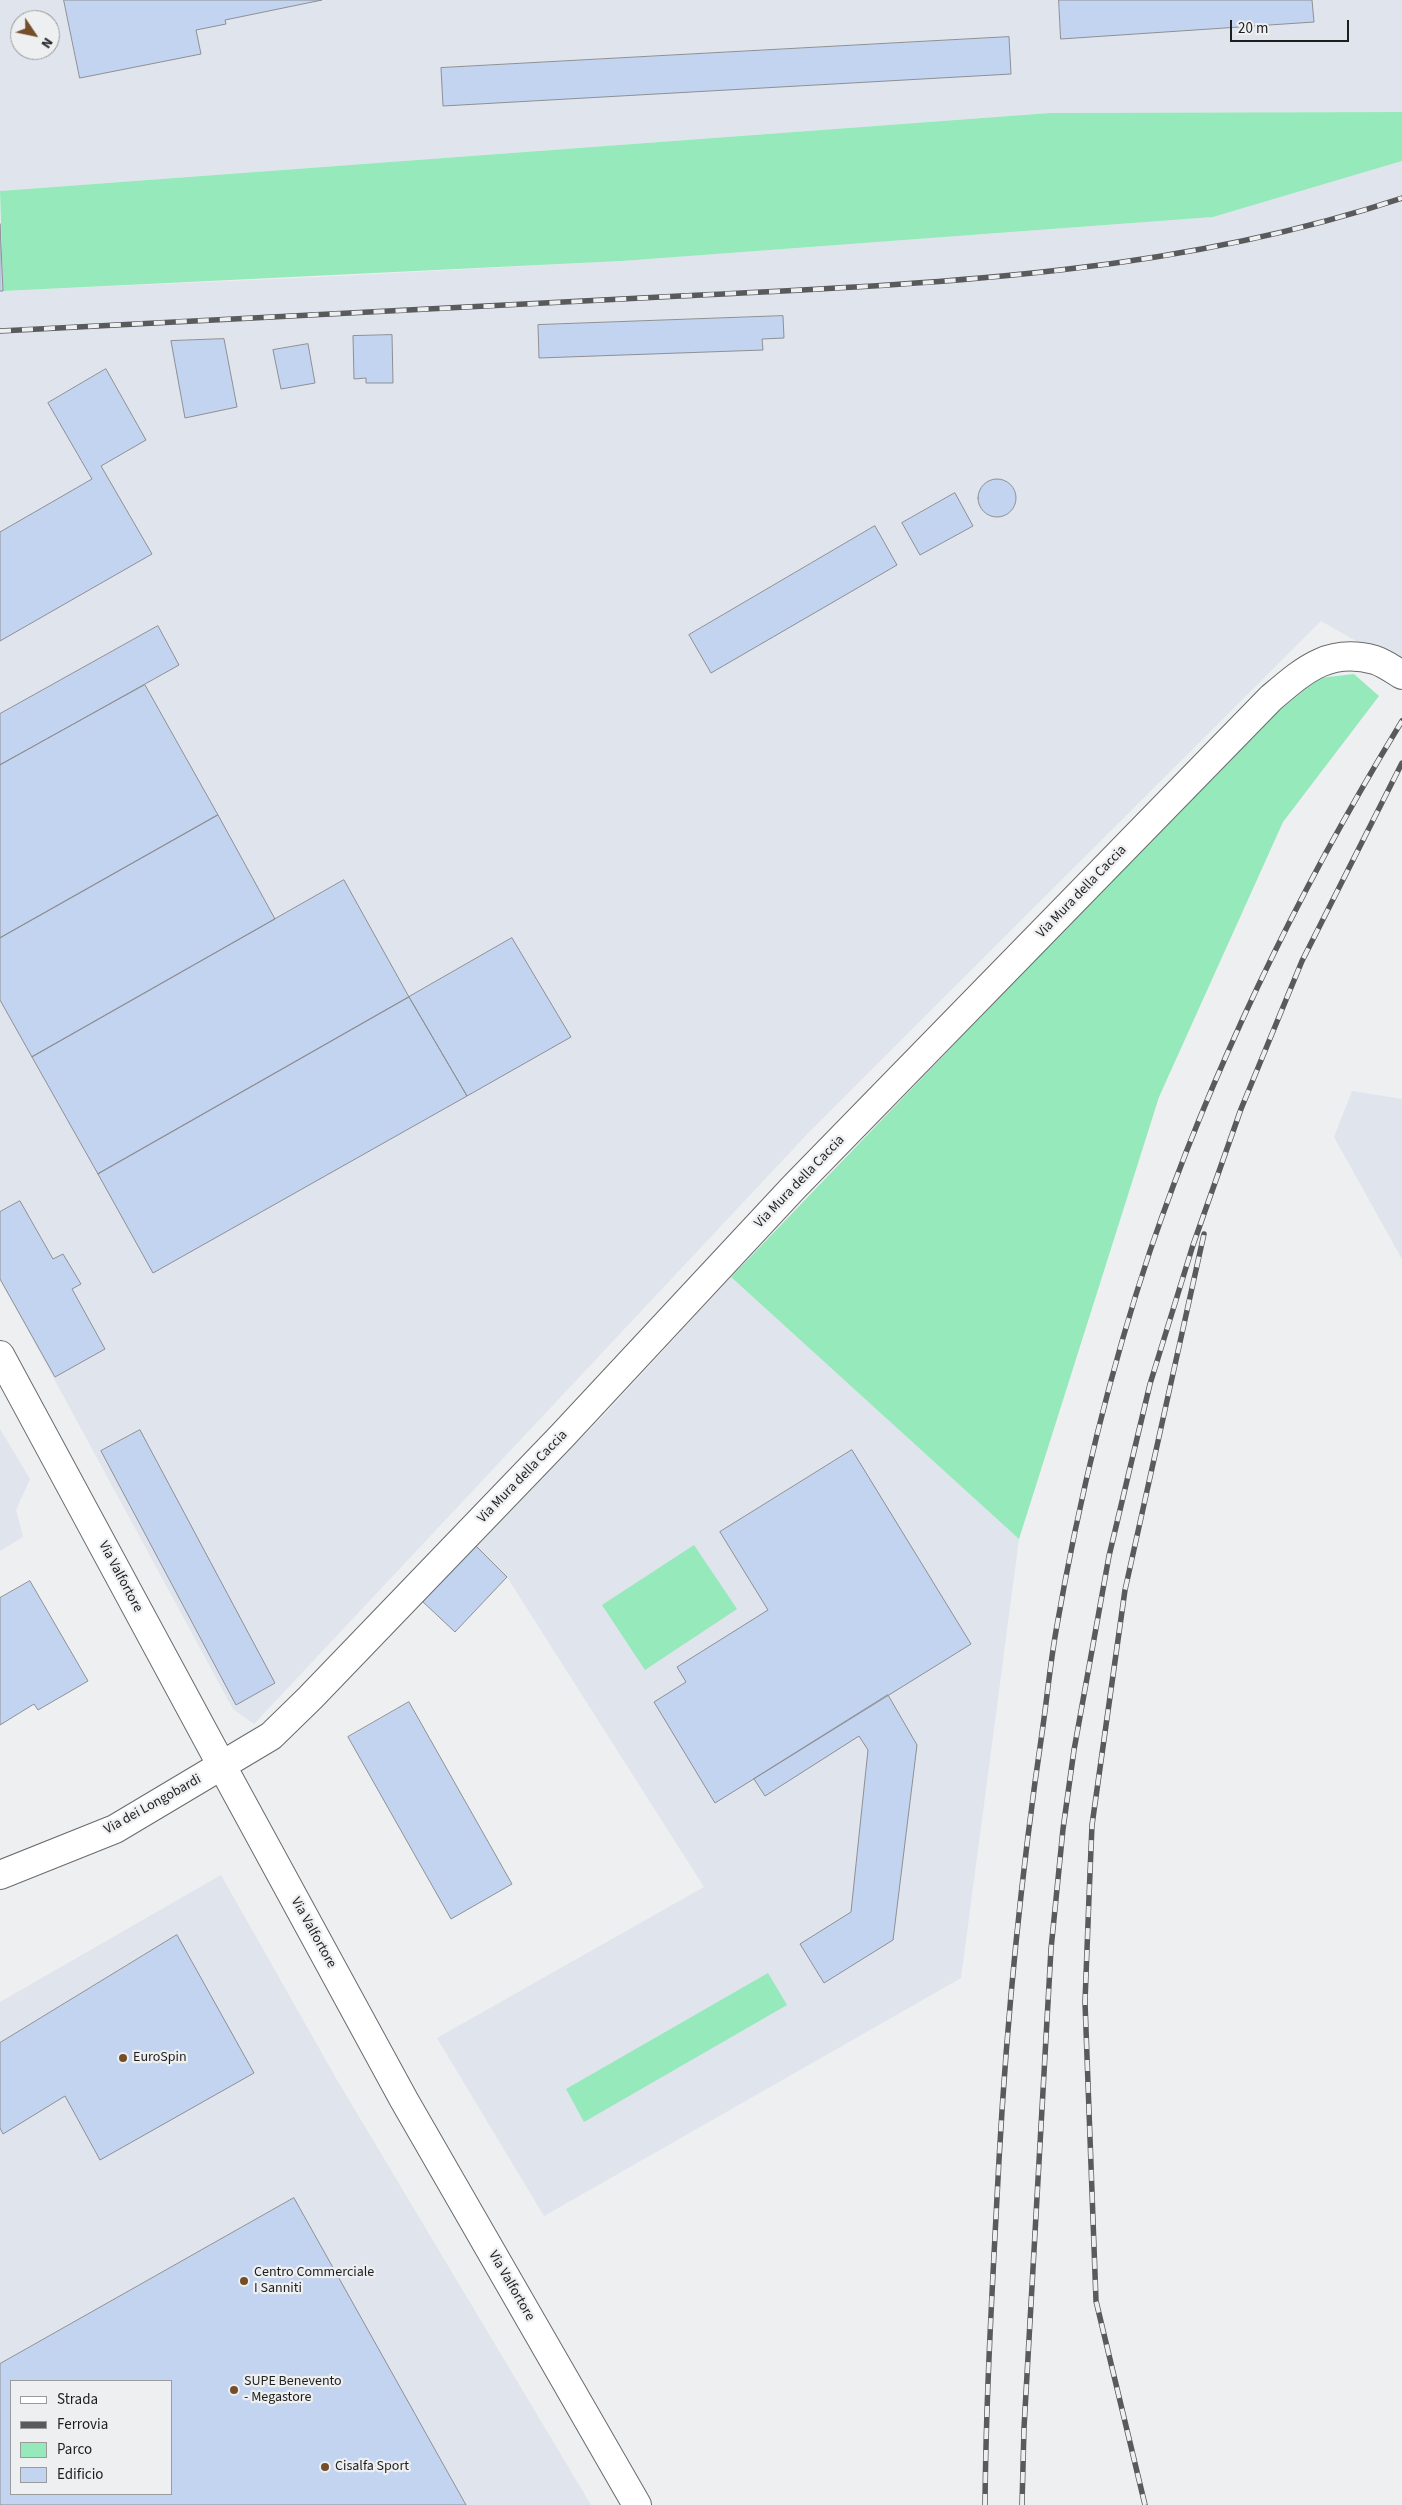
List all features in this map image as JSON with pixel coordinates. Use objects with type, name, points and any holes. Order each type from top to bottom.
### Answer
[{"type":"main road","name":"Via Mura della Caccia","points":[[222,1766],[271,1736],[310,1698],[562,1436],[794,1188],[1271,698],[1303,671],[1327,658],[1345,657],[1375,660],[1402,675]]},
{"type":"main road","name":"Via Valfortore","points":[[0,1355],[404,2100],[637,2505]]},
{"type":"main road","name":"Via dei Longobardi","points":[[0,1875],[115,1829],[222,1766]]},
{"type":"shaded area","points":[[0,0],[1402,0],[1402,112],[1050,113],[0,191]]},
{"type":"shaded area","points":[[1402,161],[1402,667],[1321,621],[811,1130],[254,1724],[233,1709],[0,1279],[0,224],[3,291],[319,277],[622,261],[1213,217]]},
{"type":"shaded area","points":[[1352,1091],[1402,1099],[1402,1259],[1334,1137]]},
{"type":"shaded area","points":[[731,1277],[1019,1539],[961,1978],[544,2216],[437,2038],[704,1887],[507,1577],[475,1545],[605,1414]]},
{"type":"shaded area","points":[[0,1429],[30,1479],[16,1510],[23,1537],[0,1551]]},
{"type":"shaded area","points":[[221,1875],[337,2080],[591,2505],[0,2505],[0,2002]]},
{"type":"green space","points":[[1402,112],[1402,161],[1213,217],[622,261],[3,291],[0,191],[1050,113]]},
{"type":"green space","points":[[1354,674],[1379,696],[1283,822],[1159,1097],[1019,1539],[731,1277],[1257,729],[1319,678]]},
{"type":"green space","points":[[694,1545],[737,1609],[645,1670],[602,1605]]},
{"type":"green space","points":[[768,1973],[787,2005],[584,2122],[566,2089]]},
{"type":"building","points":[[64,0],[322,0],[225,20],[226,24],[196,30],[201,54],[80,78]]},
{"type":"building","points":[[1059,0],[1312,0],[1314,22],[1061,39]]},
{"type":"building","points":[[1009,37],[1011,74],[443,106],[441,68]]},
{"type":"building","points":[[0,224],[3,291],[0,291]]},
{"type":"building","points":[[783,316],[784,338],[762,339],[763,350],[539,358],[538,325]]},
{"type":"building","points":[[392,335],[393,383],[366,383],[366,378],[354,379],[353,336]]},
{"type":"building","points":[[224,339],[237,407],[185,418],[171,341]]},
{"type":"building","points":[[308,344],[315,383],[281,389],[273,350]]},
{"type":"building","points":[[106,369],[146,440],[101,466],[152,554],[0,641],[0,532],[92,479],[48,403]]},
{"type":"building","points":[[997,479],[1011,484],[1016,498],[1011,512],[997,517],[983,512],[978,498],[983,484]]},
{"type":"building","points":[[955,493],[973,526],[920,555],[902,523]]},
{"type":"building","points":[[875,526],[897,565],[711,673],[689,635]]},
{"type":"building","points":[[158,626],[179,665],[0,765],[0,714]]},
{"type":"building","points":[[145,685],[218,815],[0,938],[0,765]]},
{"type":"building","points":[[218,815],[275,919],[32,1057],[0,1000],[0,938]]},
{"type":"building","points":[[344,880],[409,997],[98,1174],[32,1057]]},
{"type":"building","points":[[512,938],[571,1037],[467,1096],[409,997]]},
{"type":"building","points":[[409,997],[467,1096],[153,1273],[98,1174]]},
{"type":"building","points":[[20,1201],[53,1259],[63,1254],[81,1284],[72,1289],[105,1349],[55,1377],[0,1279],[0,1212]]},
{"type":"building","points":[[140,1430],[275,1683],[236,1705],[101,1451]]},
{"type":"building","points":[[852,1450],[971,1644],[715,1803],[654,1702],[686,1682],[677,1667],[768,1610],[720,1532]]},
{"type":"building","points":[[475,1545],[507,1577],[455,1632],[422,1601]]},
{"type":"building","points":[[30,1581],[88,1681],[38,1710],[34,1704],[0,1725],[0,1598]]},
{"type":"building","points":[[888,1695],[917,1745],[893,1940],[824,1983],[800,1944],[851,1912],[868,1750],[859,1736],[765,1796],[754,1779]]},
{"type":"building","points":[[409,1702],[512,1884],[451,1919],[348,1737]]},
{"type":"building","name":"EuroSpin","points":[[177,1935],[254,2073],[100,2160],[65,2096],[3,2134],[0,2128],[0,2043]]},
{"type":"building","name":"Centro Commerciale I Sanniti","points":[[294,2198],[466,2505],[0,2505],[0,2364]]},
{"type":"railway","points":[[0,331],[863,287],[1045,272],[1225,245],[1314,224],[1402,198]]},
{"type":"railway","points":[[985,2505],[988,2376],[999,2160],[1016,1946],[1054,1644],[1085,1487],[1108,1392],[1135,1297],[1175,1182],[1202,1114],[1261,979],[1294,913],[1328,848],[1402,721]]},
{"type":"railway","points":[[1022,2505],[1024,2428],[1051,1949],[1063,1829],[1074,1750],[1109,1556],[1150,1384],[1193,1245],[1241,1109],[1302,961],[1402,763]]},
{"type":"railway","points":[[1145,2505],[1096,2301],[1085,2002],[1092,1825],[1125,1590],[1204,1234]]},
{"type":"place","name":"EuroSpin","points":[[123,2058]]},
{"type":"place","name":"Centro Commerciale I Sanniti","points":[[244,2281]]},
{"type":"place","name":"SUPE Benevento - Megastore","points":[[234,2390]]},
{"type":"place","name":"Cisalfa Sport","points":[[325,2467]]}]
